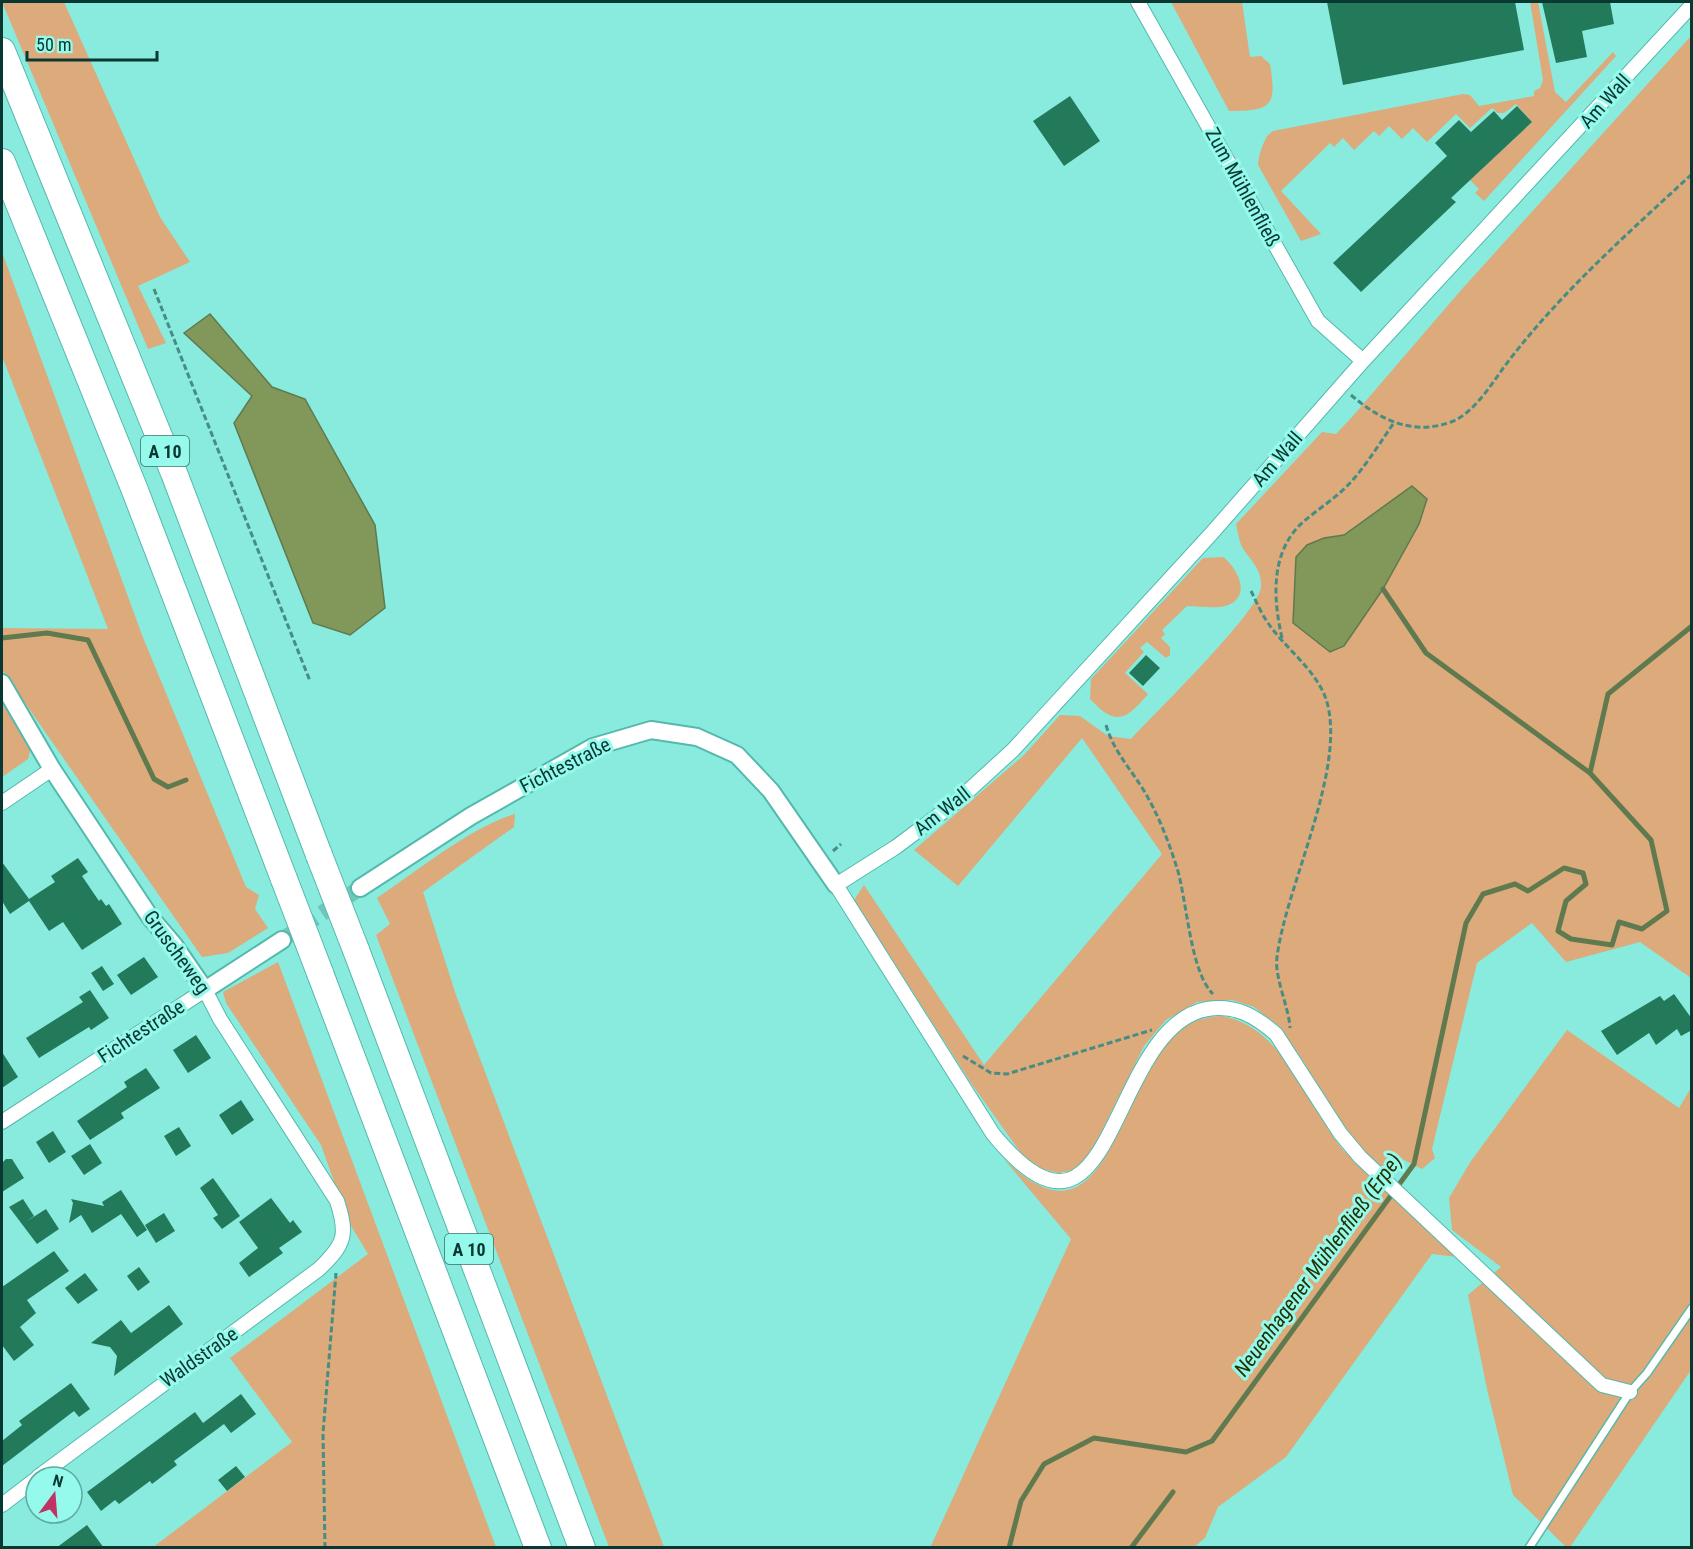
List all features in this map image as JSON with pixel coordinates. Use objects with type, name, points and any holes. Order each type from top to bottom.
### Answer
[{"type":"highway","name":"A 10","points":[[2,51],[174,473],[582,1548]]},
{"type":"highway","name":"A 10","points":[[2,162],[134,488],[538,1548]]},
{"type":"street","name":"Zum Mühlenfließ","points":[[1138,2],[1318,321],[1364,361]]},
{"type":"street","name":"Am Wall","points":[[836,885],[896,847],[956,802],[1013,750],[1203,543],[1341,386],[1692,4]]},
{"type":"street","name":"Gruscheweg","points":[[2,683],[52,769],[150,917],[174,945],[206,990],[220,1019],[337,1201],[345,1225]]},
{"type":"street","name":"Fichtestraße","points":[[360,888],[471,816],[593,747],[651,730],[697,736],[737,755],[771,791],[836,885]]},
{"type":"street","points":[[2,802],[52,769]]},
{"type":"street","points":[[836,885],[993,1134],[1013,1158],[1038,1177],[1069,1181],[1080,1176],[1096,1160],[1138,1072],[1158,1042],[1176,1022],[1197,1011],[1223,1006],[1243,1011],[1261,1021],[1276,1034],[1340,1133],[1382,1178],[1602,1385],[1630,1392]]},
{"type":"street","name":"Fichtestraße","points":[[2,1122],[282,940]]},
{"type":"street","name":"Waldstraße","points":[[55,1465],[319,1269],[335,1253],[342,1242],[345,1225]]},
{"type":"street","name":"Waldstraße","points":[[2,1505],[24,1488]]},
{"type":"lane","points":[[1529,1548],[1630,1392],[1647,1373],[1692,1308]]},
{"type":"path","points":[[1341,386],[1364,407],[1393,424],[1427,429],[1453,421],[1474,405],[1554,305],[1692,174]]},
{"type":"path","points":[[154,289],[310,681]]},
{"type":"path","points":[[1282,640],[1276,604],[1278,561],[1282,548],[1289,536],[1303,522],[1348,486],[1393,424]]},
{"type":"path","points":[[1251,591],[1267,623],[1318,684],[1325,697],[1330,716],[1329,747],[1318,808],[1276,959],[1291,1026],[1287,1051]]},
{"type":"path","points":[[1106,725],[1114,748],[1147,796],[1162,825],[1186,900],[1200,973],[1210,992],[1221,1001],[1223,1006]]},
{"type":"path","points":[[958,1052],[991,1073],[1007,1074],[1176,1022]]},
{"type":"path","points":[[326,1548],[323,1432],[336,1273],[335,1253]]},
{"type":"shaded area","points":[[2,2],[64,2],[160,217],[190,262],[138,286],[166,343],[148,349]]},
{"type":"shaded area","points":[[1171,2],[1242,2],[1250,57],[1261,56],[1270,64],[1273,89],[1268,103],[1255,110],[1229,111]]},
{"type":"shaded area","points":[[1530,2],[1538,2],[1555,92],[1566,102],[1613,52],[1616,56],[1484,201],[1475,193],[1479,189],[1470,180],[1532,122],[1516,104],[1504,113],[1498,113],[1492,108],[1470,128],[1456,114],[1427,142],[1413,128],[1402,139],[1389,126],[1379,136],[1374,131],[1354,150],[1343,138],[1334,147],[1330,143],[1281,191],[1321,234],[1301,241],[1258,165],[1267,136],[1273,131],[1463,94],[1470,95],[1479,106],[1534,96],[1534,91],[1540,88],[1543,80]]},
{"type":"shaded area","points":[[1691,36],[1691,978],[1640,942],[1566,962],[1532,923],[1477,963],[1432,1149],[1435,1158],[1422,1169],[1402,1159],[1383,1173],[1336,1118],[1280,1027],[1254,1007],[1232,1000],[1197,1002],[1166,1020],[1144,1046],[1090,1155],[1073,1170],[1059,1173],[1038,1168],[1023,1156],[971,1083],[854,900],[864,885],[984,1065],[1162,854],[1082,738],[958,886],[914,850],[1024,755],[1060,715],[1080,716],[1108,736],[1131,739],[1182,687],[1243,618],[1261,587],[1260,576],[1242,547],[1236,524],[1322,432],[1336,434],[1462,289]],"holes":[[[1412,486],[1330,652],[1324,538],[1343,535]]]},
{"type":"shaded area","points":[[2,252],[142,635],[246,887],[259,895],[255,909],[268,928],[228,953],[202,957],[2,670],[2,628],[108,629],[2,356]]},
{"type":"shaded area","points":[[210,314],[272,387],[305,399],[375,525],[385,608],[350,635],[313,623],[234,423],[252,396],[184,333]]},
{"type":"shaded area","points":[[1412,486],[1427,499],[1419,524],[1383,589],[1344,646],[1330,652],[1293,623],[1296,557],[1307,545],[1324,538],[1344,535]]},
{"type":"shaded area","points":[[1223,557],[1238,575],[1241,590],[1239,597],[1234,602],[1220,607],[1187,606],[1162,630],[1165,634],[1161,638],[1170,647],[1170,655],[1166,658],[1147,642],[1140,648],[1144,652],[1125,673],[1148,694],[1133,710],[1121,717],[1114,717],[1099,708],[1090,699],[1091,679],[1203,558]]},
{"type":"shaded area","points":[[2,703],[31,748],[28,759],[2,777]]},
{"type":"shaded area","points":[[515,814],[514,827],[423,892],[456,995],[664,1547],[609,1547],[376,935],[390,924],[377,898],[462,839],[498,820]]},
{"type":"shaded area","points":[[278,962],[496,1547],[152,1548],[292,1442],[230,1358],[368,1254],[348,1221],[321,1145],[226,1003],[223,992]]},
{"type":"shaded area","points":[[1222,1016],[1244,1023],[1262,1035],[1278,1051],[1343,1150],[1483,1279],[1481,1282],[1457,1257],[1432,1254],[1286,1457],[1218,1507],[1205,1538],[1194,1547],[930,1548],[1071,1239],[1003,1158],[1036,1184],[1063,1191],[1085,1182],[1102,1162],[1145,1074],[1160,1049],[1173,1035],[1187,1025],[1195,1021]]},
{"type":"shaded area","points":[[1567,1030],[1679,1108],[1691,1088],[1691,1370],[1570,1547],[1566,1547],[1513,1495],[1487,1389],[1468,1295],[1501,1267],[1452,1230],[1449,1198],[1471,1161]]},
{"type":"building","points":[[1327,2],[1515,2],[1524,50],[1343,85]]},
{"type":"building","points":[[1542,2],[1610,2],[1614,24],[1582,31],[1587,57],[1556,63]]},
{"type":"building","points":[[1070,96],[1100,141],[1064,166],[1033,121]]},
{"type":"building","points":[[1517,106],[1532,122],[1451,198],[1456,202],[1361,292],[1333,263],[1447,156],[1435,143],[1459,120],[1471,132],[1494,111],[1502,120]]},
{"type":"building","points":[[1146,655],[1160,668],[1143,686],[1129,673]]},
{"type":"building","points":[[78,858],[88,872],[82,876],[99,901],[101,899],[106,906],[109,904],[122,924],[82,950],[63,922],[49,931],[29,901],[10,914],[2,901],[2,862],[29,899],[55,882],[51,876]]},
{"type":"building","points":[[144,957],[158,977],[131,995],[117,975]]},
{"type":"building","points":[[102,966],[114,984],[103,991],[91,973]]},
{"type":"building","points":[[90,990],[109,1018],[91,1030],[89,1027],[39,1058],[26,1038],[83,1002],[79,997]]},
{"type":"building","points":[[1674,994],[1692,1019],[1692,1030],[1681,1036],[1677,1029],[1656,1045],[1649,1033],[1617,1055],[1601,1031],[1660,996],[1664,1001]]},
{"type":"building","points":[[196,1035],[211,1058],[188,1073],[173,1050]]},
{"type":"building","points":[[2,1052],[18,1077],[2,1088]]},
{"type":"building","points":[[146,1068],[160,1088],[121,1113],[124,1118],[90,1140],[77,1121],[127,1087],[124,1082]]},
{"type":"building","points":[[241,1100],[254,1120],[232,1135],[219,1115]]},
{"type":"building","points":[[179,1127],[191,1146],[176,1156],[164,1136]]},
{"type":"building","points":[[53,1131],[66,1152],[49,1163],[36,1142]]},
{"type":"building","points":[[90,1144],[102,1163],[84,1175],[71,1156]]},
{"type":"building","points":[[6,1159],[12,1159],[24,1178],[2,1192],[2,1163]]},
{"type":"building","points":[[213,1178],[240,1216],[222,1229],[213,1218],[218,1215],[200,1188]]},
{"type":"building","points":[[121,1190],[147,1230],[137,1237],[121,1214],[92,1233],[81,1215],[69,1223],[73,1203],[71,1199],[104,1206],[102,1202]]},
{"type":"building","points":[[271,1198],[290,1223],[293,1220],[302,1232],[279,1248],[283,1253],[249,1277],[239,1263],[258,1248],[239,1222]]},
{"type":"building","points":[[23,1199],[34,1216],[27,1221],[46,1209],[59,1229],[37,1244],[9,1207]]},
{"type":"building","points":[[164,1213],[175,1231],[156,1243],[145,1225]]},
{"type":"building","points":[[54,1251],[69,1271],[27,1300],[36,1313],[20,1327],[34,1345],[14,1361],[2,1345],[2,1287]]},
{"type":"building","points":[[139,1267],[150,1282],[138,1291],[127,1276]]},
{"type":"building","points":[[85,1273],[98,1290],[78,1304],[65,1288]]},
{"type":"building","points":[[169,1305],[183,1324],[114,1376],[117,1356],[110,1347],[91,1343],[121,1320],[131,1333]]},
{"type":"building","points":[[71,1383],[90,1409],[79,1417],[74,1411],[2,1466],[2,1441],[22,1425],[19,1421]]},
{"type":"building","points":[[241,1394],[256,1414],[231,1433],[224,1424],[174,1461],[177,1465],[152,1484],[150,1481],[119,1504],[115,1500],[101,1511],[87,1492],[195,1412],[203,1423]]},
{"type":"building","points":[[236,1466],[245,1477],[227,1491],[218,1480]]},
{"type":"building","points":[[87,1525],[104,1548],[56,1548]]},
{"type":"waterway","name":"Neuenhagener Mühlenfließ (Erpe)","points":[[1009,1548],[1021,1501],[1044,1464],[1094,1438],[1186,1452],[1212,1441],[1414,1164],[1466,923],[1483,894],[1515,884],[1528,891],[1564,868],[1583,873],[1586,884],[1566,901],[1558,931],[1571,939],[1612,945],[1619,922],[1642,929],[1667,911],[1651,840],[1590,773],[1426,653],[1383,589]]},
{"type":"waterway","name":"Neuenhagener Mühlenfließ (Erpe)","points":[[1590,773],[1608,694],[1692,626]]},
{"type":"waterway","points":[[2,638],[47,633],[88,640],[154,779],[168,787],[186,780]]},
{"type":"waterway","points":[[1131,1548],[1173,1492]]},
{"type":"tunnel","points":[[282,940],[360,888]]}]
